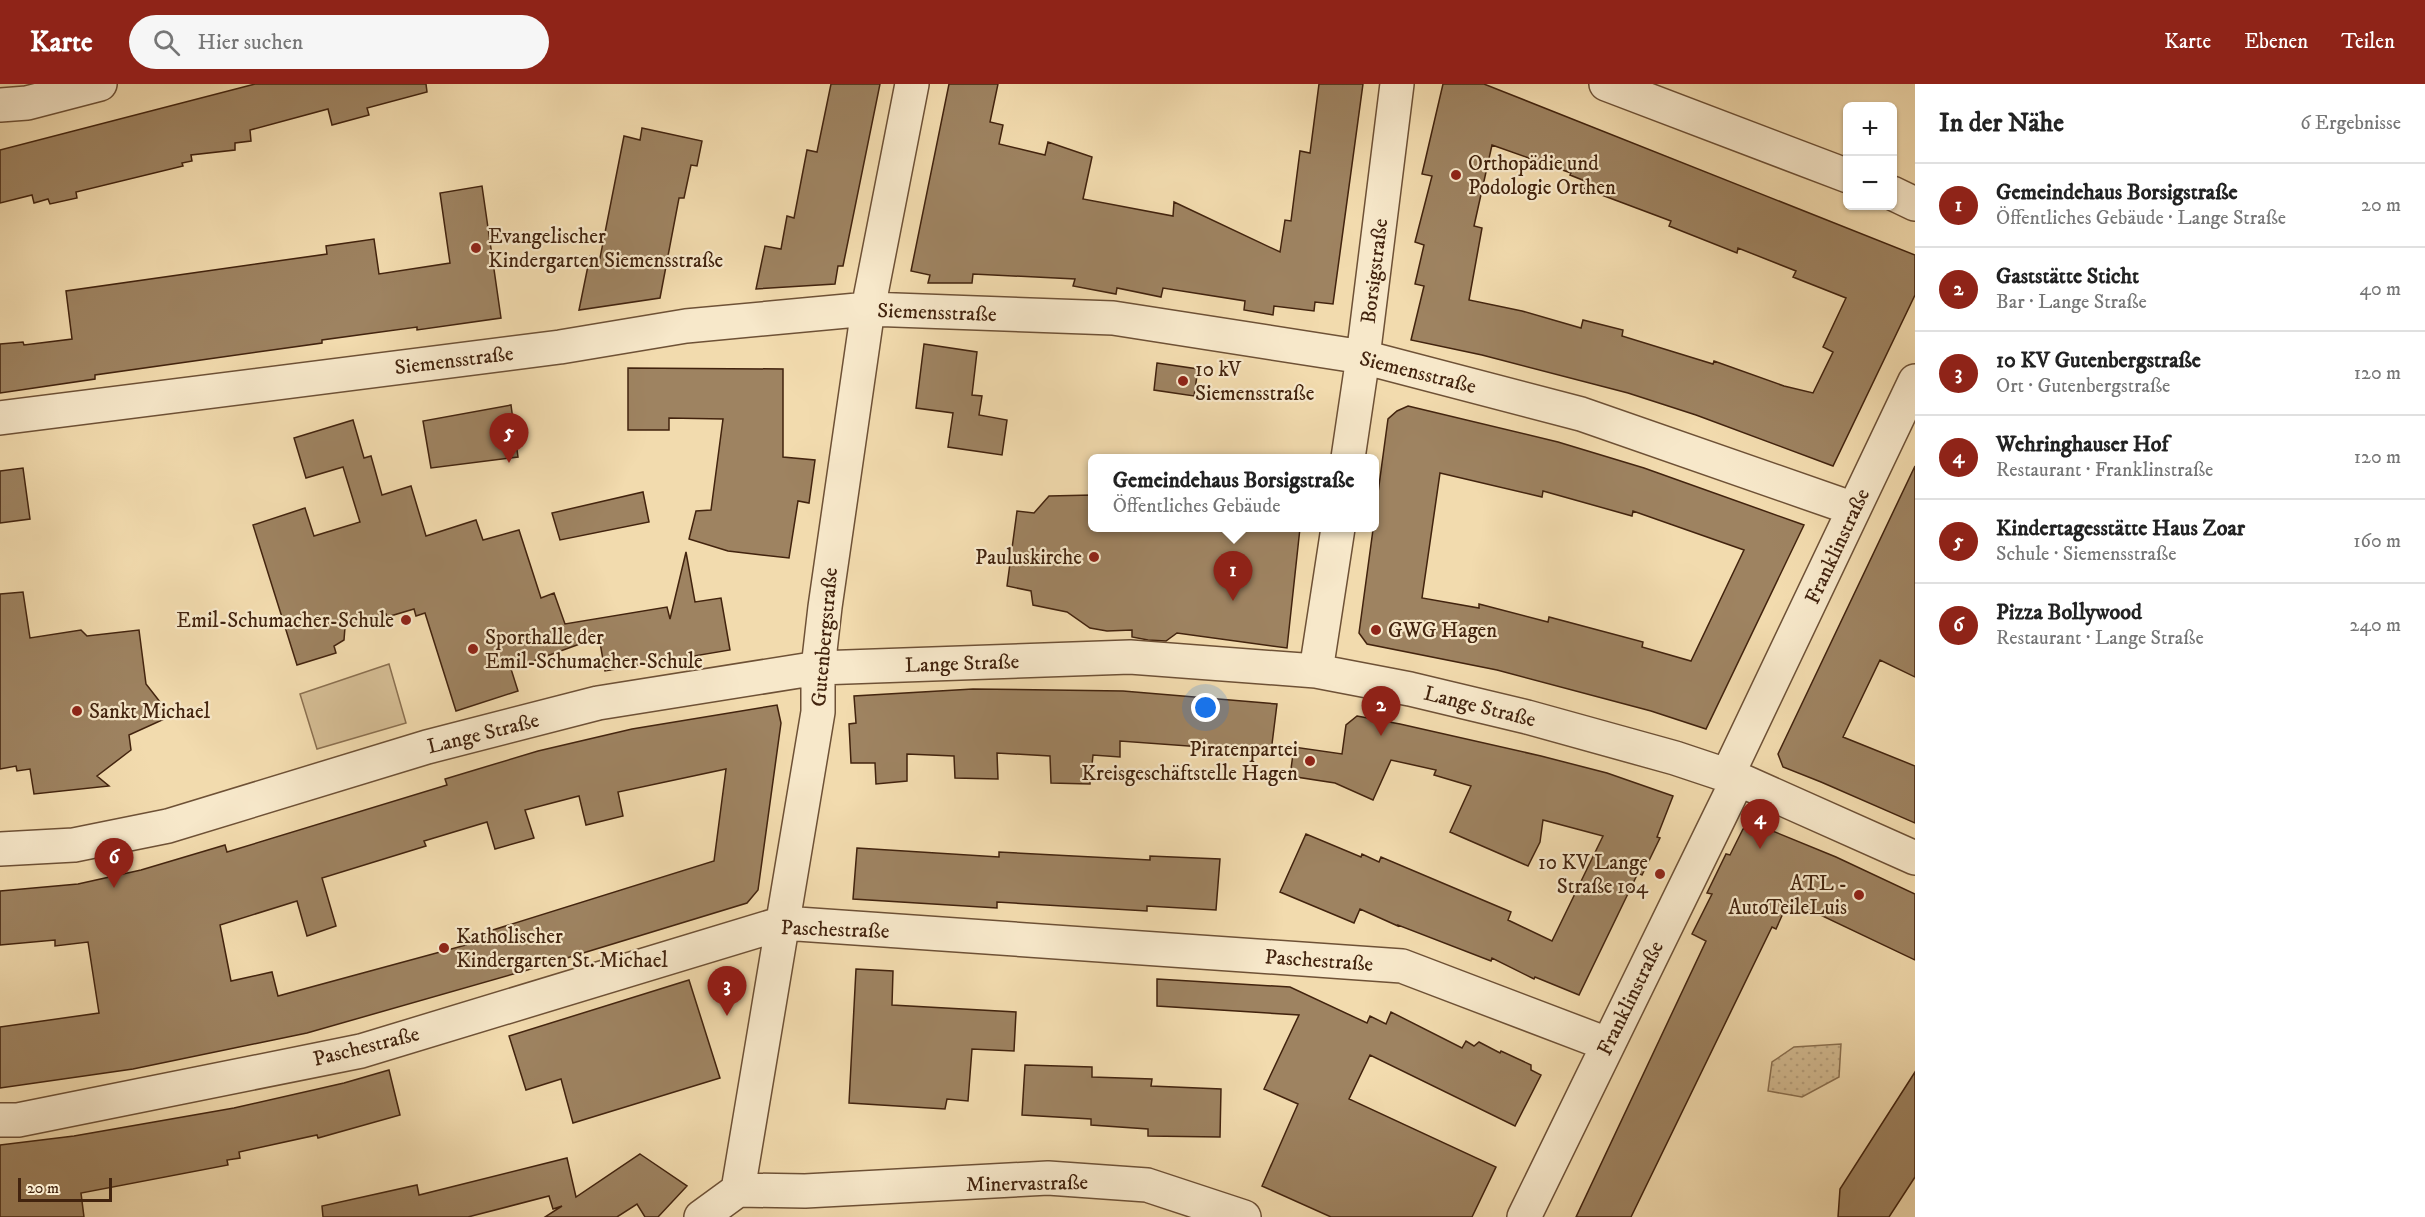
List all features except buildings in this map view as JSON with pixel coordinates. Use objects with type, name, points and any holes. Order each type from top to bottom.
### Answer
[{"type":"street","points":[[0,105],[27,103],[100,84]]},
{"type":"street","name":"Gutenbergstraße","points":[[738,1190],[818,712],[818,668],[868,309],[912,84]]},
{"type":"street","name":"Borsigstraße","points":[[1349,454],[1397,84]]},
{"type":"street","points":[[1606,84],[1843,174]]},
{"type":"street","points":[[1897,195],[1915,204]]},
{"type":"street","name":"Siemensstraße","points":[[0,418],[560,347],[686,326],[868,309],[1113,318],[1363,357],[1581,414],[1854,509]]},
{"type":"street","name":"Franklinstraße","points":[[1524,1217],[1733,777],[1854,509],[1915,381]]},
{"type":"street","points":[[1316,671],[1337,532]]},
{"type":"street","name":"Lange Straße","points":[[0,849],[74,845],[168,826],[427,747],[598,703],[818,668],[1130,657],[1316,671],[1410,689],[1527,717],[1675,758],[1733,777],[1915,858]]},
{"type":"street","name":"Paschestraße","points":[[0,1120],[18,1120],[361,1051],[783,923],[1401,966],[1607,1044]]},
{"type":"street","name":"Minervastraße","points":[[738,1190],[805,1191],[1048,1178],[1147,1185],[1244,1217]]},
{"type":"street","points":[[702,1217],[738,1190]]},
{"type":"street","points":[[771,1217],[805,1191]]},
{"type":"shaded area","points":[[389,664],[406,723],[317,749],[300,694]]},
{"type":"shaded area","points":[[1841,1044],[1839,1077],[1802,1097],[1768,1091],[1772,1062],[1794,1047]]},
{"type":"place","name":"Orthopädie und Podologie Orthen","points":[[1456,175]]},
{"type":"place","name":"Evangelischer Kindergarten Siemensstraße","points":[[476,248]]},
{"type":"place","name":"10 kV Siemensstraße","points":[[1183,381]]},
{"type":"place","name":"Kindertagesstätte Haus Zoar","points":[[509,463]]},
{"type":"place","name":"Pauluskirche","points":[[1094,557]]},
{"type":"place","name":"Gemeindehaus Borsigstraße","points":[[1233,601]]},
{"type":"place","name":"Emil-Schumacher-Schule","points":[[406,620]]},
{"type":"place","name":"GWG Hagen","points":[[1376,630]]},
{"type":"place","name":"Sporthalle der Emil-Schumacher-Schule","points":[[473,649]]},
{"type":"place","name":"Sankt Michael","points":[[77,711]]},
{"type":"place","name":"Gaststätte Sticht","points":[[1381,736]]},
{"type":"place","name":"Piratenpartei Kreisgeschäftstelle Hagen","points":[[1310,761]]},
{"type":"place","name":"Wehringhauser Hof","points":[[1760,849]]},
{"type":"place","name":"10 KV Lange Straße 104","points":[[1660,874]]},
{"type":"place","name":"Pizza Bollywood","points":[[114,888]]},
{"type":"place","name":"ATL - AutoTeileLuis","points":[[1859,895]]},
{"type":"place","name":"Katholischer Kindergarten St. Michael","points":[[444,948]]},
{"type":"place","name":"10 KV Gutenbergstraße","points":[[727,1016]]}]
